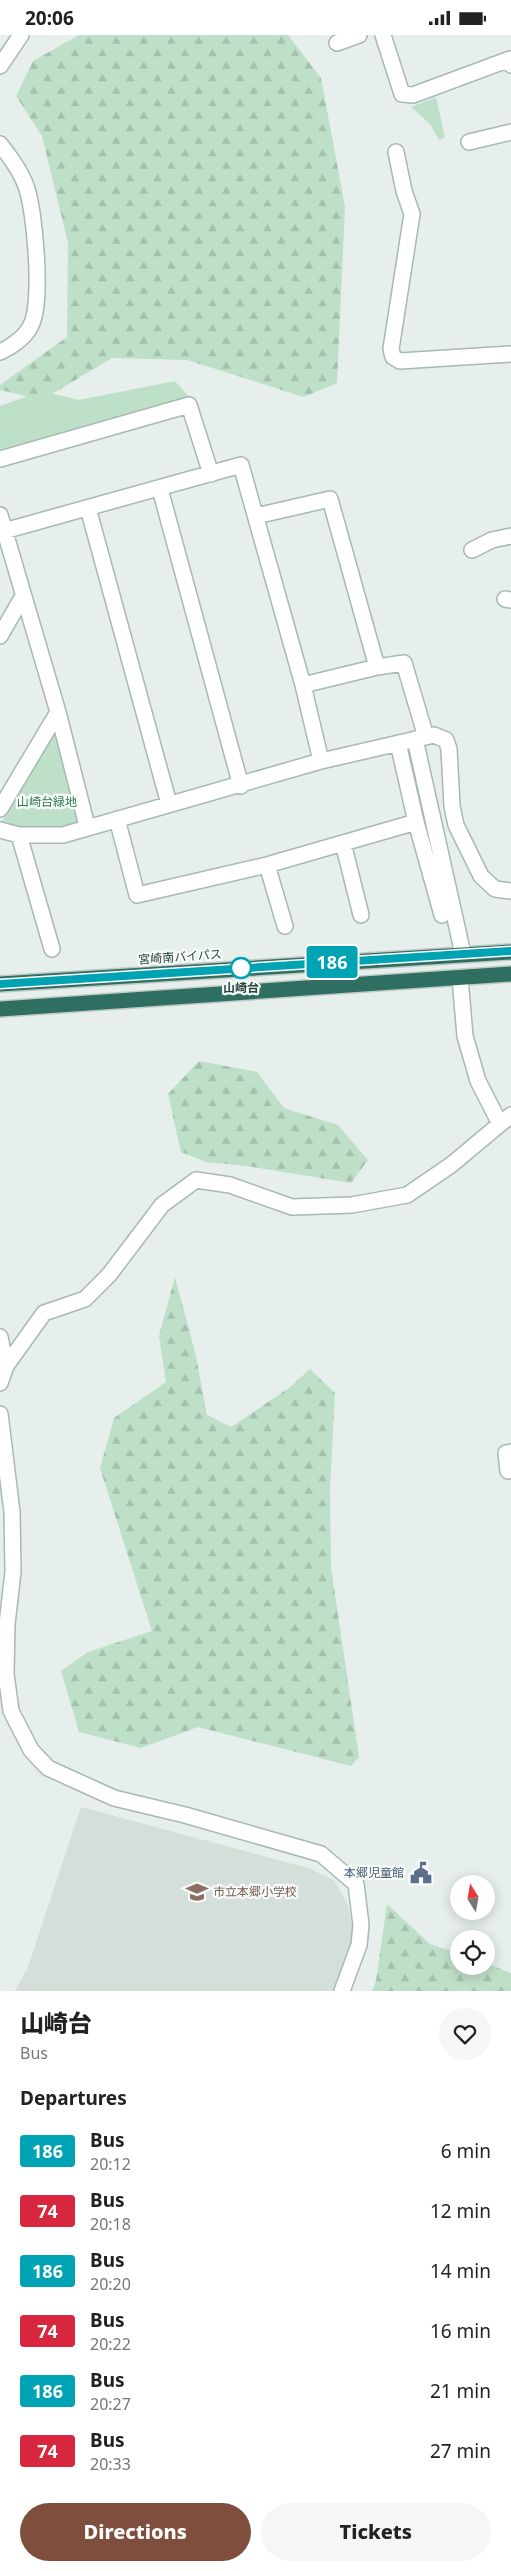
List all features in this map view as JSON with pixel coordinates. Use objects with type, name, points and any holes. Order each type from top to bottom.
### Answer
[{"type":"highway","name":"宮崎南バイパス","points":[[0,984],[511,951]]},
{"type":"highway","points":[[0,1009],[511,974]]},
{"type":"street","points":[[0,66],[21,35]]},
{"type":"street","points":[[337,43],[359,35]]},
{"type":"street","points":[[382,35],[402,93],[413,95],[510,59],[511,65]]},
{"type":"street","points":[[469,142],[511,132]]},
{"type":"street","points":[[0,144],[18,170],[31,202],[37,281],[35,315],[32,325],[25,334],[0,352]]},
{"type":"street","points":[[396,151],[404,191],[412,214],[391,349],[393,357],[400,361],[511,354]]},
{"type":"street","points":[[0,459],[189,405],[211,474]]},
{"type":"street","points":[[4,531],[241,465],[303,685],[321,761]]},
{"type":"street","points":[[160,489],[241,786]]},
{"type":"street","points":[[256,516],[330,499],[377,667]]},
{"type":"street","points":[[88,508],[169,804]]},
{"type":"street","points":[[0,515],[58,713],[88,827]]},
{"type":"street","points":[[472,550],[492,540],[511,536]]},
{"type":"street","points":[[0,636],[23,596]]},
{"type":"street","points":[[303,685],[377,667],[404,663],[421,738],[463,954]]},
{"type":"street","points":[[0,809],[58,713]]},
{"type":"street","points":[[0,830],[19,835],[63,835],[169,804],[241,786],[321,761],[434,735],[446,741],[450,749],[453,815],[481,876],[494,889],[511,891]]},
{"type":"street","points":[[398,743],[416,822],[442,915]]},
{"type":"street","points":[[117,819],[137,895],[268,865],[416,822]]},
{"type":"street","points":[[19,835],[52,949]]},
{"type":"street","points":[[343,843],[361,915]]},
{"type":"street","points":[[268,865],[285,926]]},
{"type":"street","points":[[0,1383],[6,1366],[44,1313],[85,1299],[109,1275],[162,1205],[196,1181],[230,1185],[292,1207],[352,1205],[407,1195],[451,1165],[505,1119],[478,1081],[465,1036],[460,978]]},
{"type":"street","points":[[0,1337],[6,1366]]},
{"type":"street","points":[[0,1414],[12,1529],[13,1572],[7,1624],[6,1674],[11,1711],[31,1750],[48,1768],[114,1798],[185,1815],[321,1854],[356,1884],[362,1925],[359,1945],[342,1991]]},
{"type":"street","points":[[511,1452],[506,1453],[508,1471],[511,1470]]},
{"type":"shaded area","name":"市立本郷小学校","points":[[81,1807],[308,1868],[334,1880],[348,1905],[354,1935],[333,1991],[15,1991],[28,1967]]},
{"type":"green space","points":[[79,35],[288,35],[321,78],[345,207],[337,383],[304,397],[187,360],[112,358],[42,400],[0,390],[0,385],[67,337],[68,243],[42,136],[16,96],[33,61]]},
{"type":"green space","points":[[436,97],[445,138],[439,140],[430,124],[411,107]]},
{"type":"green space","points":[[175,381],[190,398],[0,451],[0,406],[42,391],[79,400]]},
{"type":"green space","name":"山崎台緑地","points":[[53,736],[60,737],[81,816],[74,828],[8,828],[2,822],[5,815]]},
{"type":"green space","points":[[199,1061],[257,1072],[284,1108],[338,1125],[368,1160],[351,1183],[247,1166],[206,1162],[181,1152],[168,1094]]},
{"type":"green space","points":[[175,1277],[196,1356],[207,1415],[231,1427],[289,1388],[310,1369],[335,1393],[330,1489],[331,1567],[359,1757],[351,1766],[198,1727],[141,1748],[79,1732],[61,1671],[88,1652],[152,1631],[100,1468],[114,1418],[166,1382],[159,1336]]},
{"type":"green space","points":[[387,1904],[430,1944],[450,1951],[450,1975],[495,1975],[495,1967],[511,1973],[511,1991],[372,1991],[376,1981]]},
{"type":"bus line","name":"186","points":[[0,984],[511,951]]},
{"type":"place","name":"山崎台","points":[[241,968]]},
{"type":"place","name":"本郷児童館","points":[[421,1873]]},
{"type":"place","name":"市立本郷小学校","points":[[197,1892]]}]
